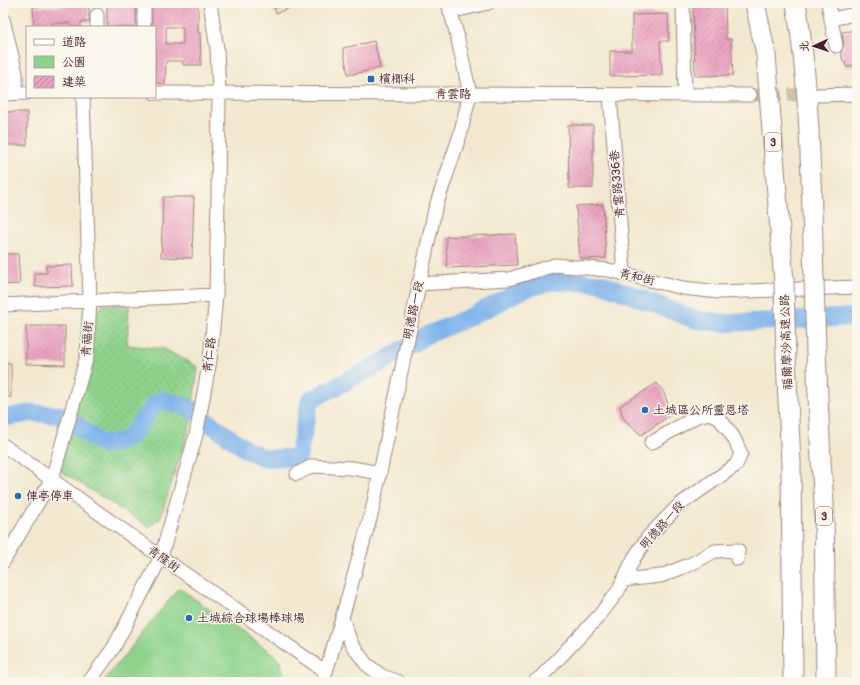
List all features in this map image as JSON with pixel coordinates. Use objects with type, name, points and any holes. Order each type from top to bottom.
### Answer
[{"type":"highway","name":"福爾摩沙高速公路","points":[[755,3],[766,55],[784,282],[791,464],[793,682]]},
{"type":"highway","name":"3","points":[[796,3],[803,44],[810,138],[816,351],[824,503],[826,682]]},
{"type":"street","points":[[144,3],[144,26]]},
{"type":"street","name":"青仁路","points":[[89,682],[114,647],[161,557],[196,435],[210,360],[216,295],[219,93],[217,49],[210,3]]},
{"type":"street","points":[[449,7],[488,3]]},
{"type":"street","points":[[682,3],[685,94]]},
{"type":"street","points":[[828,3],[836,46]]},
{"type":"street","name":"明德路一段","points":[[324,677],[372,511],[418,284],[435,209],[460,135],[470,94],[457,35],[449,7]]},
{"type":"street","points":[[831,19],[856,11]]},
{"type":"street","points":[[3,19],[16,74],[15,94]]},
{"type":"street","name":"青雲路","points":[[156,93],[750,95]]},
{"type":"street","points":[[819,95],[857,94]]},
{"type":"street","name":"青雲路336巷","points":[[610,95],[624,273]]},
{"type":"street","name":"青福街","points":[[3,562],[52,479],[87,356],[90,300],[84,98]]},
{"type":"street","name":"青和街","points":[[418,284],[509,279],[555,265],[608,270],[683,288],[719,292],[857,287]]},
{"type":"street","points":[[3,305],[216,295]]},
{"type":"street","name":"明德路一段","points":[[534,682],[541,677],[599,616],[618,591],[634,558],[648,537],[679,505],[736,465],[742,454],[734,438],[720,419],[710,413],[697,416],[651,443]]},
{"type":"street","name":"青隆街","points":[[3,445],[161,557],[324,677]]},
{"type":"street","points":[[297,474],[312,466],[352,468],[380,473]]},
{"type":"street","points":[[623,580],[661,576],[690,564],[715,551],[738,550],[737,559]]},
{"type":"street","points":[[342,618],[351,643],[366,664],[382,676],[399,682]]},
{"type":"green space","points":[[103,305],[129,305],[127,345],[164,349],[198,367],[191,422],[160,519],[149,527],[61,471],[61,464],[93,316]]},
{"type":"green space","name":"土城綜合球場棒球場","points":[[179,588],[273,654],[280,661],[286,682],[103,682]]},
{"type":"building","points":[[107,3],[136,3],[136,26],[107,26]]},
{"type":"building","points":[[152,3],[198,3],[198,33],[200,33],[201,65],[183,65],[183,61],[166,61],[165,84],[156,83],[156,26],[152,26]],"holes":[[[166,27],[183,27],[183,44],[166,44]]]},
{"type":"building","points":[[272,3],[301,3],[301,4],[276,13]]},
{"type":"building","points":[[693,3],[725,3],[726,39],[731,39],[733,75],[695,76]]},
{"type":"building","points":[[89,5],[89,22],[81,22],[81,26],[70,26],[70,23],[52,23],[52,26],[34,26],[33,7]]},
{"type":"building","points":[[668,14],[669,41],[660,41],[662,75],[610,76],[610,51],[632,51],[632,15]]},
{"type":"building","points":[[857,30],[857,65],[846,67],[845,62],[843,62],[841,52],[844,45],[842,32]]},
{"type":"building","points":[[374,41],[380,68],[348,75],[343,48]]},
{"type":"building","points":[[3,53],[8,79],[3,84]]},
{"type":"building","points":[[3,112],[27,112],[27,145],[3,145]]},
{"type":"building","points":[[568,125],[593,125],[593,188],[569,188]]},
{"type":"building","points":[[163,197],[194,197],[192,258],[161,257]]},
{"type":"building","points":[[603,204],[606,258],[580,259],[576,206]]},
{"type":"building","points":[[515,234],[517,265],[447,268],[446,237]]},
{"type":"building","points":[[3,254],[18,254],[20,284],[3,285]]},
{"type":"building","points":[[72,265],[73,286],[35,287],[35,273],[47,273],[46,266]]},
{"type":"building","points":[[26,326],[65,326],[65,365],[26,364]]},
{"type":"building","points":[[3,363],[11,363],[11,397],[3,397]]},
{"type":"building","name":"土城區公所靈恩塔","points":[[657,383],[663,391],[672,414],[641,435],[623,418],[620,406]]},
{"type":"waterway","points":[[204,419],[247,450],[265,458],[298,458],[310,400],[383,362],[425,336],[470,317],[525,289],[554,281],[600,283],[696,320],[729,323],[857,317]]},
{"type":"waterway","points":[[3,418],[31,413],[61,415],[70,420],[101,444],[114,444],[129,438],[154,405],[162,400],[187,407],[192,410]]},
{"type":"tunnel","points":[[750,95],[815,95]]},
{"type":"place","name":"檳榔科","points":[[371,79]]},
{"type":"place","name":"土城區公所靈恩塔","points":[[645,410]]},
{"type":"place","name":"俥亭停車","points":[[18,496]]},
{"type":"place","name":"土城綜合球場棒球場","points":[[189,618]]}]
